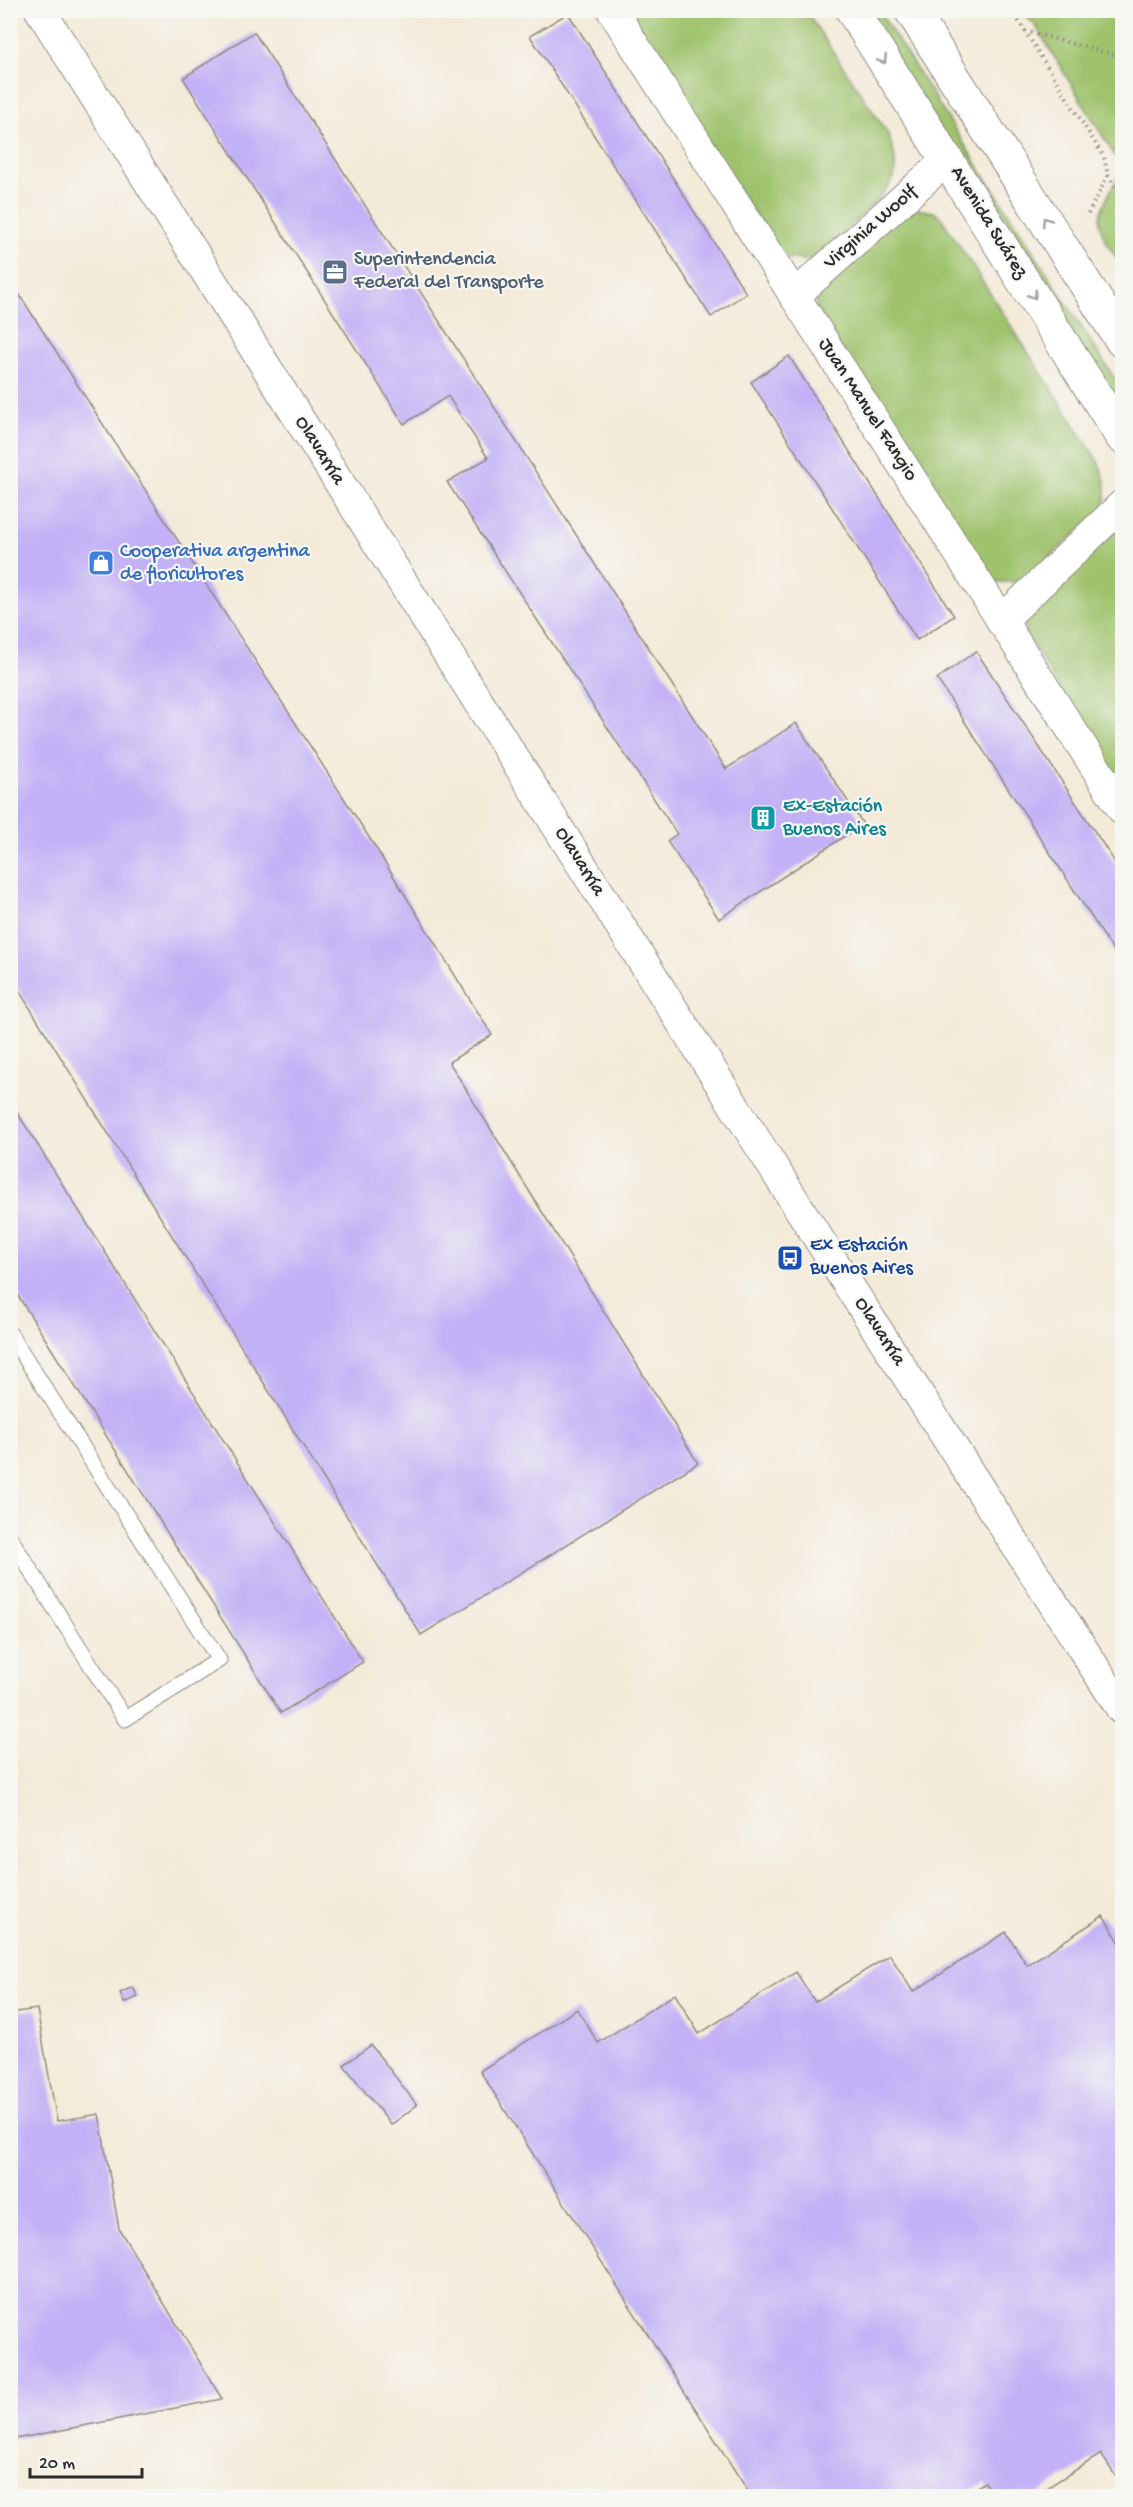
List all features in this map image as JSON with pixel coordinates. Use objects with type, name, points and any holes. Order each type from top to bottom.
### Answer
[{"type":"street","name":"Olavarría","points":[[40,10],[804,1217],[1122,1710]]},
{"type":"street","name":"Juan Manuel Fangio","points":[[612,10],[1122,809]]},
{"type":"street","name":"Avenida Suárez","points":[[852,10],[1122,437]]},
{"type":"street","points":[[911,10],[1122,341]]},
{"type":"street","name":"Virginia Woolf","points":[[794,296],[948,159]]},
{"type":"street","points":[[1001,621],[1122,505]]},
{"type":"lane","points":[[10,1334],[219,1660],[124,1719],[10,1538]]},
{"type":"path","points":[[991,10],[1001,11],[1018,20],[1104,157],[1108,175],[1122,198]]},
{"type":"path","points":[[1024,31],[1122,57]]},
{"type":"path","points":[[1068,256],[1108,175]]},
{"type":"green space","points":[[621,11],[806,11],[888,134],[895,164],[894,175],[890,183],[873,204],[818,255],[807,260],[783,258]]},
{"type":"green space","points":[[864,11],[879,11],[1122,390],[1122,412]]},
{"type":"green space","points":[[1020,11],[1122,11],[1122,267],[1107,243],[1100,223],[1103,206],[1120,172],[1115,156],[1035,25]]},
{"type":"green space","points":[[917,209],[934,212],[941,217],[1098,461],[1105,480],[1106,496],[1103,509],[1022,582],[995,582],[986,574],[816,309],[816,294],[902,211]]},
{"type":"green space","points":[[1122,524],[1122,788],[1025,633],[1026,611]]},
{"type":"building","points":[[568,13],[746,293],[711,317],[530,36]]},
{"type":"building","points":[[254,32],[726,769],[796,723],[863,824],[719,919],[667,841],[677,834],[447,482],[488,458],[448,396],[404,424],[183,78]]},
{"type":"building","points":[[10,280],[374,845],[492,1035],[449,1062],[698,1463],[421,1635],[10,976]]},
{"type":"building","points":[[789,356],[954,616],[917,640],[751,382]]},
{"type":"building","points":[[976,651],[1122,873],[1122,964],[937,679]]},
{"type":"building","points":[[10,1101],[363,1662],[281,1713],[10,1283]]},
{"type":"building","points":[[1103,1916],[1122,1946],[1122,2486],[1101,2454],[1034,2496],[994,2496],[985,2482],[962,2496],[887,2496],[886,2494],[882,2496],[751,2496],[480,2071],[577,2009],[598,2043],[675,1994],[699,2034],[796,1972],[815,2002],[890,1955],[913,1992],[1006,1932],[1027,1965]]},
{"type":"building","points":[[133,1987],[138,1997],[124,2003],[120,1993]]},
{"type":"building","points":[[37,2009],[57,2121],[99,2114],[119,2229],[222,2399],[10,2440],[10,2013]]},
{"type":"building","points":[[371,2045],[417,2105],[391,2125],[344,2065]]},
{"type":"place","name":"Superintendencia Federal del Transporte","points":[[335,272]]},
{"type":"place","name":"Cooperativa argentina de floricultores","points":[[101,563]]},
{"type":"place","name":"Ex-Estación Buenos Aires","points":[[763,818]]},
{"type":"place","name":"Ex Estación Buenos Aires","points":[[790,1258]]}]
